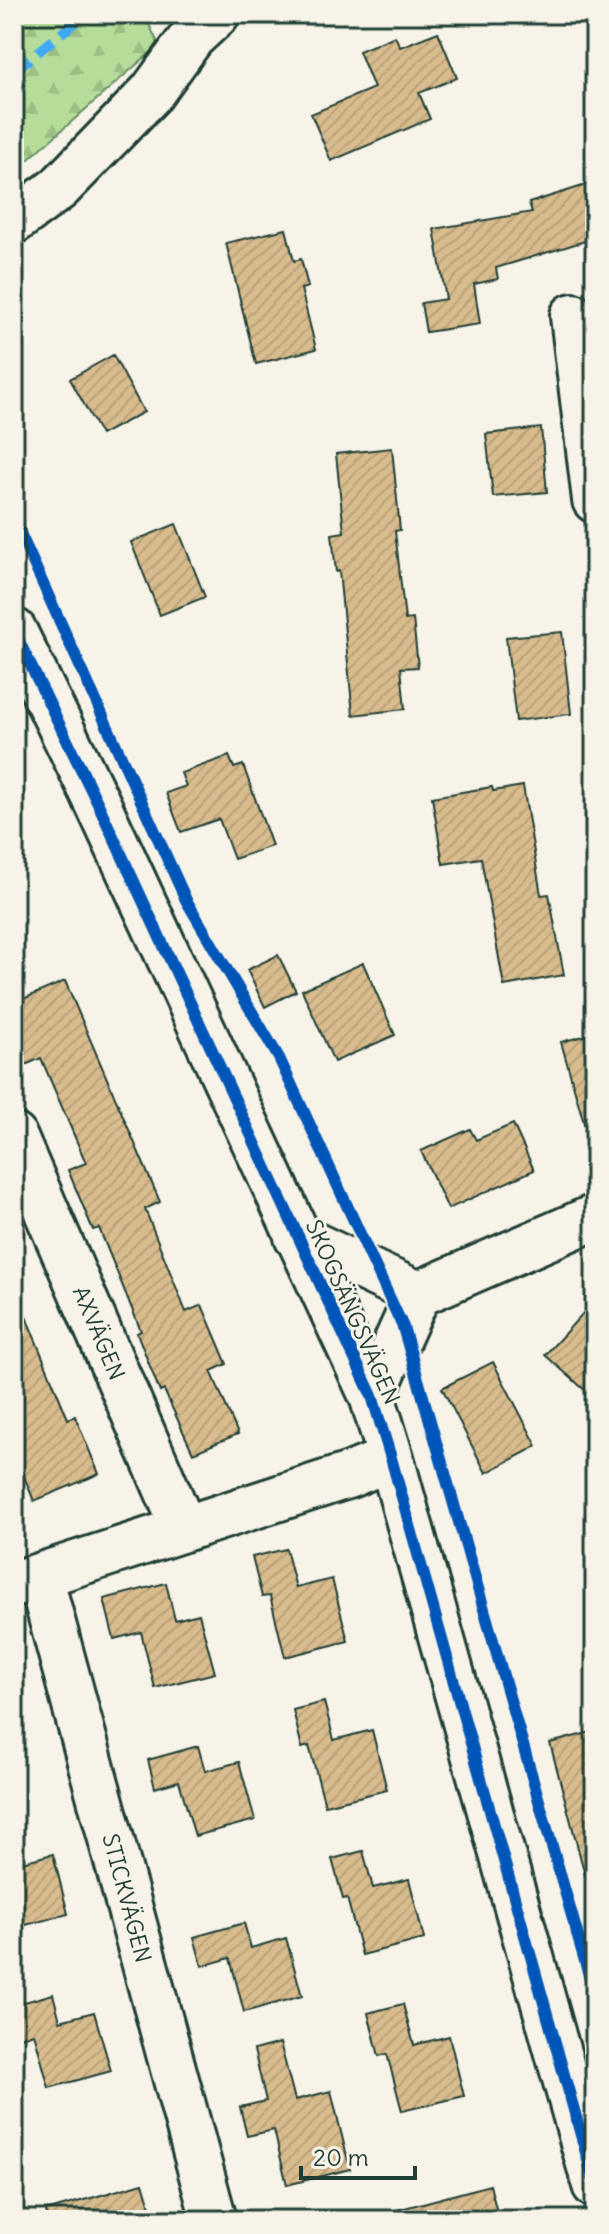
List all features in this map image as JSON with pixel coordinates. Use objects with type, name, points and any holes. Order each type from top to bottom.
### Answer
[{"type":"street","points":[[14,221],[59,188],[152,92],[195,22]]},
{"type":"street","points":[[573,316],[595,500]]},
{"type":"street","name":"SKOGSÄNGSVÄGEN","points":[[14,631],[99,806],[372,1396],[595,2185]]},
{"type":"street","name":"AXVÄGEN","points":[[14,1136],[184,1529]]},
{"type":"street","points":[[372,1396],[418,1294],[595,1217]]},
{"type":"street","points":[[297,1237],[418,1294]]},
{"type":"street","points":[[27,1580],[350,1475],[391,1458]]},
{"type":"street","name":"STICKVÄGEN","points":[[27,1580],[214,2220]]},
{"type":"green space","points":[[14,14],[144,14],[159,45],[14,172]]},
{"type":"building","points":[[438,32],[457,78],[419,93],[430,119],[331,161],[311,114],[374,88],[359,51],[395,36],[400,47]]},
{"type":"building","points":[[595,182],[595,238],[496,268],[498,279],[474,284],[480,324],[426,332],[421,303],[446,299],[434,229],[532,212],[529,203]]},
{"type":"building","points":[[286,229],[294,261],[301,259],[308,287],[301,289],[316,349],[256,364],[226,243]]},
{"type":"building","points":[[113,355],[144,412],[101,435],[70,379]]},
{"type":"building","points":[[541,428],[547,492],[493,497],[486,434]]},
{"type":"building","points":[[392,448],[400,530],[395,531],[405,620],[413,619],[418,667],[401,668],[405,709],[353,715],[339,571],[336,572],[332,534],[344,532],[336,454]]},
{"type":"building","points":[[176,524],[205,597],[160,615],[131,542]]},
{"type":"building","points":[[562,632],[571,714],[516,721],[506,637]]},
{"type":"building","points":[[229,756],[234,768],[243,765],[272,846],[234,859],[219,819],[181,832],[166,793],[186,786],[181,773]]},
{"type":"building","points":[[523,786],[541,895],[549,894],[564,975],[504,986],[481,858],[443,864],[432,797],[492,787],[493,791]]},
{"type":"building","points":[[278,955],[296,991],[265,1007],[247,970]]},
{"type":"building","points":[[363,963],[395,1035],[334,1062],[302,990]]},
{"type":"building","points":[[65,981],[160,1202],[145,1209],[186,1312],[202,1305],[227,1364],[211,1371],[238,1434],[193,1453],[164,1390],[160,1392],[137,1333],[141,1331],[99,1228],[93,1230],[68,1170],[86,1163],[41,1058],[21,1067],[14,1051],[14,1003]]},
{"type":"building","points":[[595,1033],[595,1128],[586,1130],[561,1042]]},
{"type":"building","points":[[513,1124],[534,1170],[448,1209],[421,1151],[470,1129],[476,1140]]},
{"type":"building","points":[[15,1290],[68,1419],[75,1416],[99,1474],[34,1501],[14,1452]]},
{"type":"building","points":[[595,1300],[595,1399],[545,1355]]},
{"type":"building","points":[[493,1362],[537,1446],[486,1473],[442,1388]]},
{"type":"building","points":[[286,1549],[296,1588],[332,1579],[348,1641],[285,1657],[270,1596],[262,1597],[252,1557]]},
{"type":"building","points":[[166,1583],[175,1620],[199,1614],[215,1673],[155,1688],[141,1632],[114,1639],[104,1599]]},
{"type":"building","points":[[324,1702],[334,1740],[372,1730],[387,1790],[325,1805],[309,1746],[302,1748],[293,1710]]},
{"type":"building","points":[[595,1731],[595,1874],[585,1875],[550,1743]]},
{"type":"building","points":[[198,1746],[205,1771],[239,1762],[255,1820],[195,1836],[179,1781],[155,1788],[148,1760]]},
{"type":"building","points":[[363,1851],[373,1888],[409,1879],[424,1939],[362,1955],[347,1898],[343,1899],[332,1859]]},
{"type":"building","points":[[53,1854],[68,1914],[14,1928],[14,1864]]},
{"type":"building","points":[[244,1923],[251,1948],[286,1938],[302,1996],[244,2012],[230,1958],[202,1966],[194,1937]]},
{"type":"building","points":[[53,1994],[60,2021],[94,2012],[111,2071],[49,2088],[34,2033],[14,2039],[14,2005]]},
{"type":"building","points":[[403,2004],[414,2045],[449,2036],[464,2096],[402,2111],[387,2054],[379,2056],[368,2013]]},
{"type":"building","points":[[280,2043],[295,2100],[331,2091],[350,2169],[287,2185],[274,2130],[247,2136],[240,2107],[266,2101],[254,2050]]},
{"type":"building","points":[[143,2183],[154,2220],[48,2220],[46,2211]]},
{"type":"building","points":[[490,2185],[499,2220],[398,2220],[397,2210]]},
{"type":"marked path","points":[[14,71],[73,24],[94,14]]},
{"type":"cycle path","points":[[14,520],[186,900],[279,1058],[403,1327],[595,1996]]},
{"type":"cycle path","points":[[14,631],[99,806],[372,1396],[595,2185]]}]
